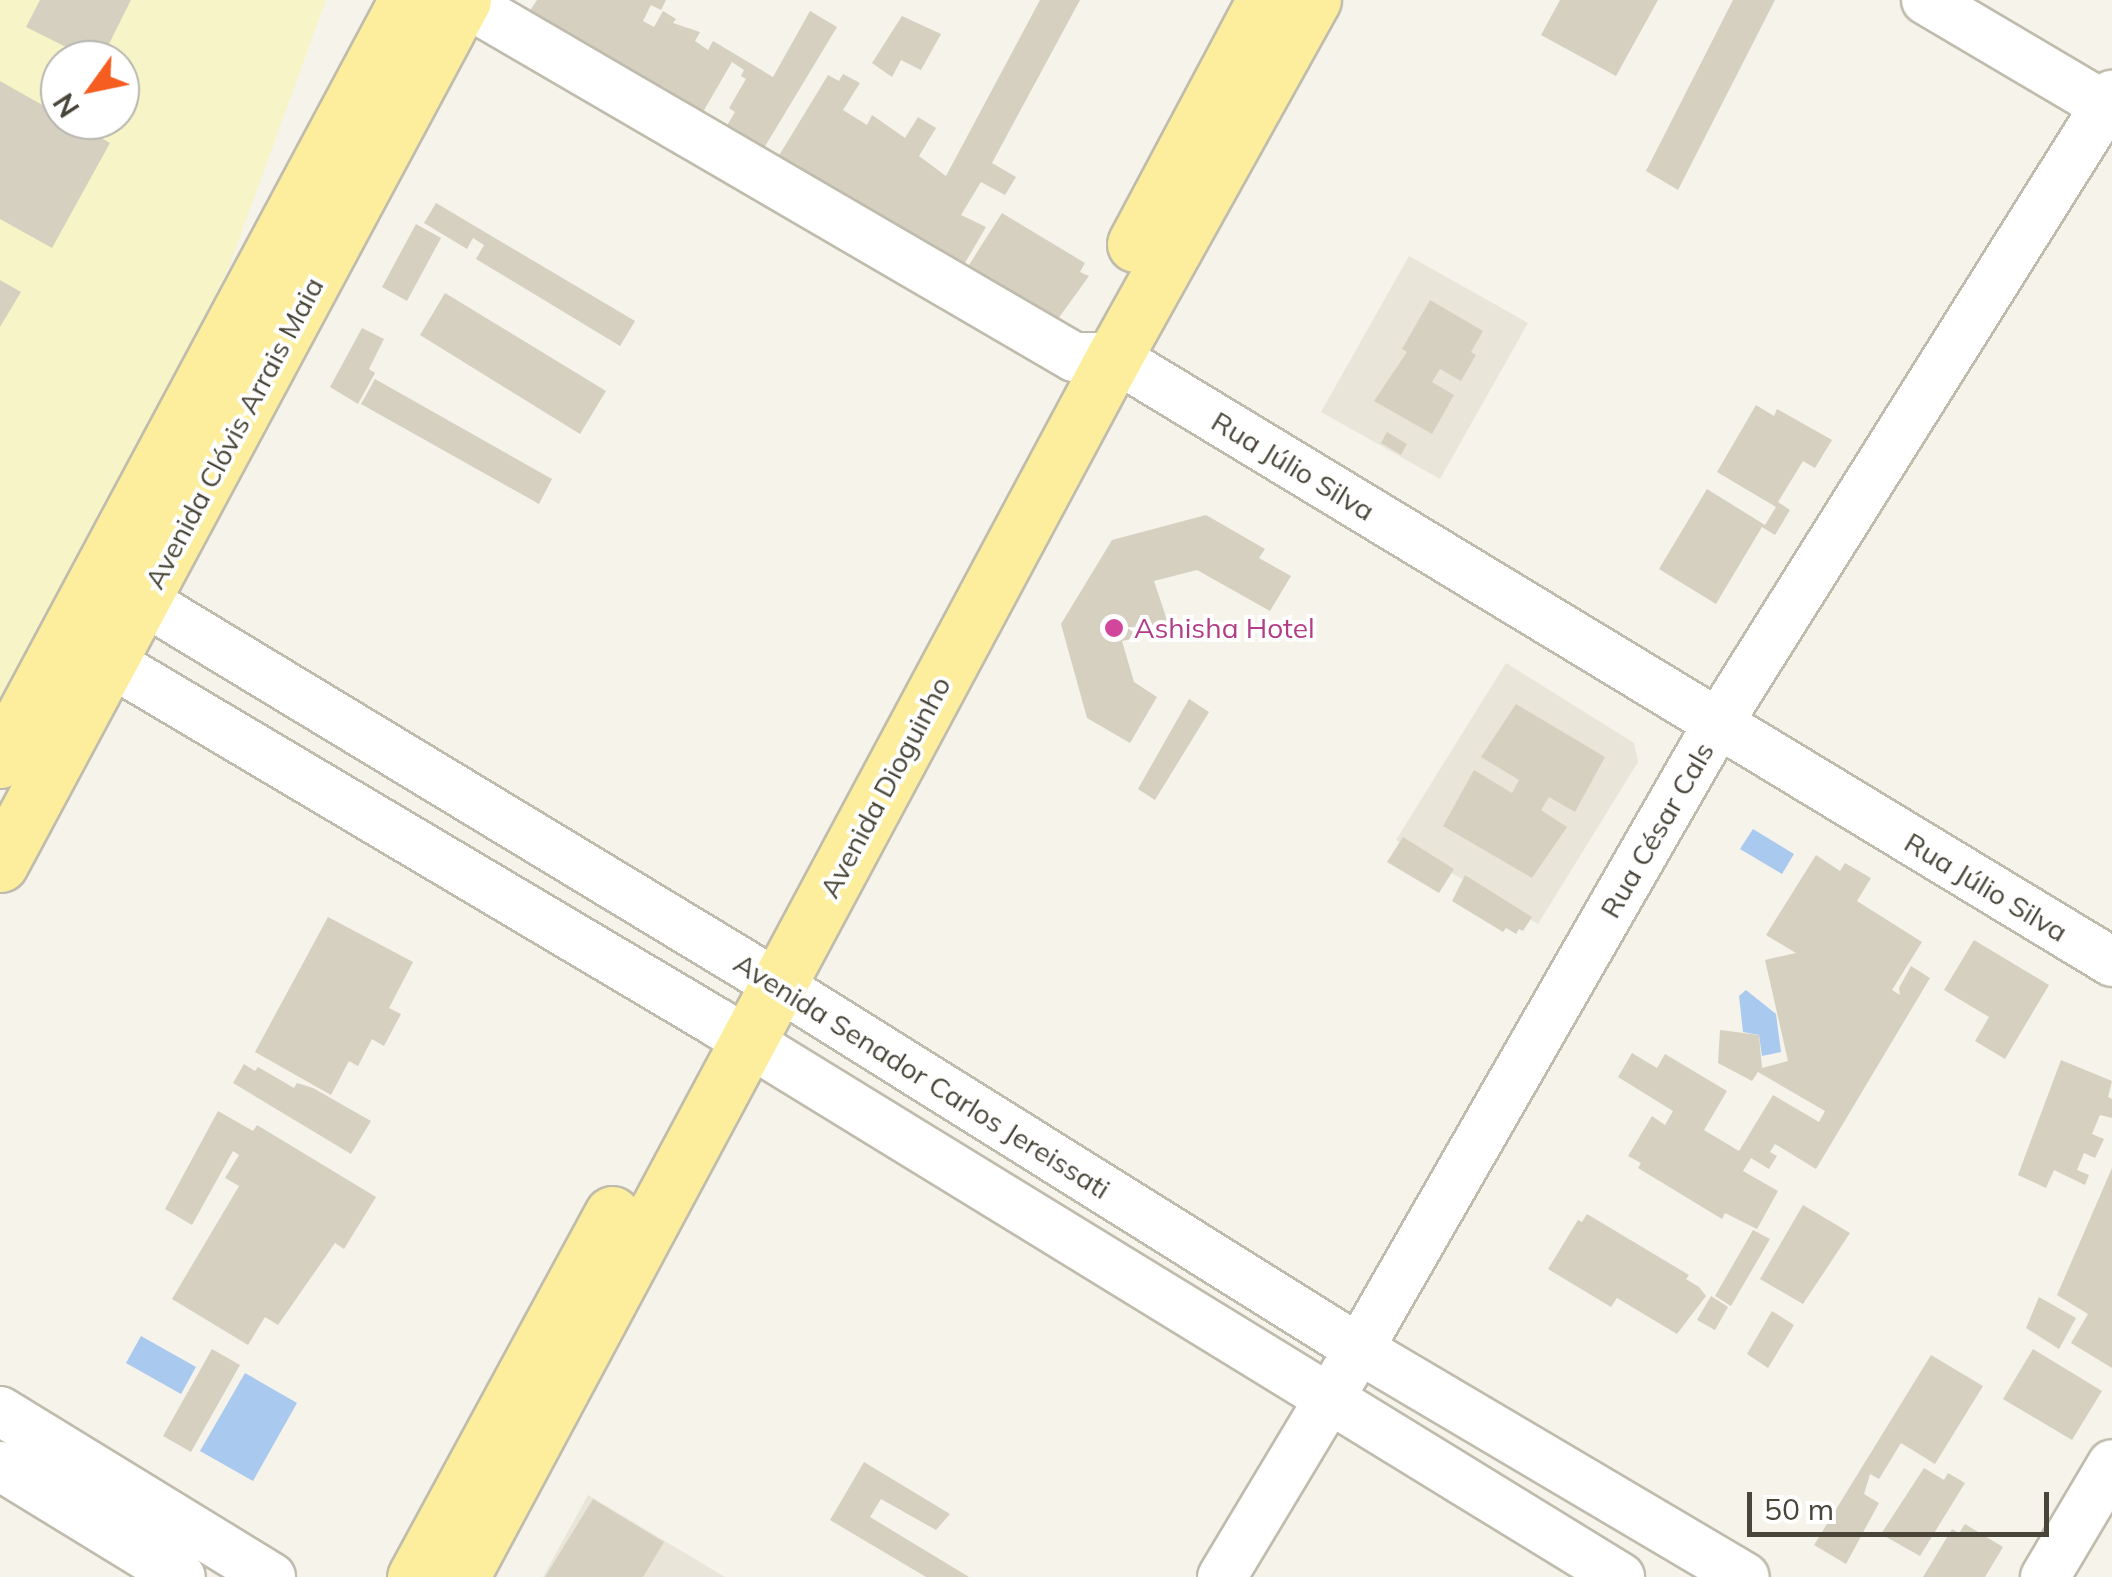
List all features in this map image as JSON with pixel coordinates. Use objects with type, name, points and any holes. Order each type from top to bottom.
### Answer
[{"type":"main road","name":"Avenida Clóvis Arrais Maia","points":[[122,587],[406,0]]},
{"type":"main road","name":"Avenida Dioguinho","points":[[415,1577],[763,976],[1094,357],[1265,0]]},
{"type":"main road","name":"Avenida Dioguinho","points":[[1094,357],[1313,0]]},
{"type":"main road","name":"Avenida Clóvis Arrais Maia","points":[[0,864],[88,649],[463,1]]},
{"type":"main road","name":"Avenida Clóvis Arrais Maia","points":[[0,760],[88,649]]},
{"type":"main road","name":"Avenida Dioguinho","points":[[461,1577],[732,1031]]},
{"type":"street","points":[[1926,0],[2110,104]]},
{"type":"street","name":"Rua Júlio Silva","points":[[463,1],[1094,357],[2112,962]]},
{"type":"street","name":"Rua César Cals","points":[[1222,1577],[1359,1349],[1717,724],[2110,104]]},
{"type":"street","name":"Avenida Senador Carlos Jereissati","points":[[122,587],[763,976],[1359,1349],[1744,1577]]},
{"type":"street","points":[[88,649],[732,1031],[1328,1402],[1620,1577]]},
{"type":"street","points":[[0,1411],[270,1577]]},
{"type":"street","points":[[2045,1577],[2112,1464]]},
{"type":"street","points":[[0,1466],[181,1577]]},
{"type":"shaded area","points":[[1409,256],[1528,323],[1440,479],[1321,412]]},
{"type":"shaded area","points":[[1506,663],[1634,743],[1638,762],[1538,924],[1396,840]]},
{"type":"shaded area","points":[[588,1495],[725,1577],[543,1577]]},
{"type":"sand","points":[[0,0],[326,0],[229,267],[124,498],[0,731]]},
{"type":"water","points":[[1753,829],[1794,854],[1782,874],[1740,849]]},
{"type":"water","points":[[1746,990],[1776,1014],[1781,1052],[1762,1056],[1759,1035],[1743,1032],[1739,996]]},
{"type":"water","points":[[141,1336],[196,1367],[181,1394],[126,1363]]},
{"type":"water","points":[[245,1373],[297,1403],[253,1481],[200,1451]]},
{"type":"building","points":[[40,0],[131,0],[111,40],[52,40],[26,27]]},
{"type":"building","points":[[537,0],[666,0],[661,10],[651,5],[643,21],[654,27],[663,11],[676,19],[673,23],[700,32],[695,41],[708,50],[713,41],[773,77],[810,11],[837,27],[761,153],[719,139],[735,112],[729,108],[746,79],[741,76],[744,70],[732,62],[696,124],[529,12]]},
{"type":"building","points":[[1040,0],[1080,0],[992,163],[1016,177],[1005,195],[981,182],[961,215],[986,227],[955,280],[772,167],[828,75],[839,81],[843,74],[860,83],[843,110],[867,125],[872,115],[905,138],[918,117],[936,128],[919,156],[946,176]]},
{"type":"building","points":[[1560,0],[1658,0],[1616,76],[1541,35]]},
{"type":"building","points":[[1733,0],[1775,0],[1678,190],[1646,171]]},
{"type":"building","points":[[902,16],[941,34],[921,70],[901,60],[892,77],[872,63]]},
{"type":"building","points":[[0,81],[40,104],[40,140],[110,143],[52,248],[0,219]]},
{"type":"building","points":[[436,203],[635,321],[620,346],[476,259],[484,245],[473,238],[467,249],[424,223]]},
{"type":"building","points":[[1002,213],[1085,263],[1080,272],[1089,276],[1050,330],[962,276]]},
{"type":"building","points":[[416,224],[441,238],[407,301],[382,287]]},
{"type":"building","points":[[0,280],[21,292],[0,327]]},
{"type":"building","points":[[445,293],[606,391],[580,434],[420,335]]},
{"type":"building","points":[[1430,300],[1483,331],[1471,352],[1476,355],[1461,381],[1440,369],[1432,382],[1454,395],[1432,434],[1374,401],[1407,352],[1402,349]]},
{"type":"building","points":[[362,328],[384,339],[369,369],[375,373],[358,404],[330,387]]},
{"type":"building","points":[[375,379],[552,479],[539,504],[361,404]]},
{"type":"building","points":[[1756,405],[1774,416],[1777,409],[1832,440],[1815,468],[1803,461],[1778,502],[1790,510],[1775,535],[1762,527],[1716,604],[1659,569],[1707,489],[1765,525],[1776,507],[1717,472]]},
{"type":"building","points":[[1387,432],[1407,444],[1401,455],[1381,443]]},
{"type":"building","name":"Ashisha Hotel","points":[[1206,515],[1265,549],[1259,558],[1291,576],[1270,611],[1197,570],[1154,581],[1168,623],[1163,632],[1122,641],[1134,682],[1157,697],[1130,743],[1087,718],[1061,624],[1112,540]]},
{"type":"building","points":[[1189,699],[1209,712],[1155,800],[1138,789]]},
{"type":"building","points":[[1516,704],[1605,757],[1575,812],[1549,797],[1541,810],[1567,827],[1532,878],[1443,826],[1474,770],[1512,793],[1519,780],[1481,757]]},
{"type":"building","points":[[1403,837],[1454,869],[1439,893],[1387,862]]},
{"type":"building","points":[[1816,855],[1840,871],[1845,863],[1871,878],[1857,901],[1922,942],[1892,990],[1900,995],[1899,988],[1911,966],[1930,978],[1816,1169],[1775,1144],[1770,1152],[1777,1156],[1769,1169],[1751,1158],[1743,1171],[1778,1191],[1757,1229],[1725,1213],[1722,1219],[1638,1168],[1641,1163],[1628,1156],[1652,1116],[1665,1125],[1673,1111],[1618,1077],[1632,1053],[1657,1068],[1665,1054],[1727,1091],[1704,1130],[1739,1151],[1773,1095],[1819,1122],[1825,1111],[1758,1072],[1752,1081],[1718,1063],[1720,1030],[1759,1035],[1762,1068],[1788,1061],[1765,960],[1796,953],[1766,935]]},
{"type":"building","points":[[1465,875],[1532,917],[1523,931],[1519,929],[1516,934],[1506,928],[1503,932],[1452,901]]},
{"type":"building","points":[[328,917],[413,962],[389,1008],[401,1014],[384,1046],[372,1039],[358,1066],[349,1061],[331,1095],[255,1052]]},
{"type":"building","points":[[1974,940],[2049,985],[2005,1059],[1975,1041],[1989,1017],[1944,990]]},
{"type":"building","points":[[2061,1060],[2112,1081],[2108,1097],[2112,1099],[2112,1118],[2100,1115],[2092,1134],[2104,1139],[2095,1158],[2084,1153],[2077,1170],[2089,1175],[2085,1185],[2054,1170],[2046,1188],[2018,1175]]},
{"type":"building","points":[[244,1064],[255,1071],[258,1067],[294,1088],[297,1083],[313,1088],[371,1121],[351,1154],[233,1083]]},
{"type":"building","points":[[218,1111],[253,1131],[257,1125],[376,1197],[344,1249],[335,1243],[278,1325],[265,1317],[248,1345],[172,1299],[239,1186],[225,1178],[239,1155],[233,1151],[192,1225],[165,1209]]},
{"type":"building","points":[[2112,1168],[2112,1368],[2071,1343],[2088,1314],[2057,1295]]},
{"type":"building","points":[[1803,1205],[1850,1233],[1803,1304],[1760,1279]]},
{"type":"building","points":[[1587,1214],[1689,1275],[1686,1279],[1706,1296],[1677,1334],[1617,1298],[1611,1307],[1548,1269],[1578,1220],[1582,1222]]},
{"type":"building","points":[[1753,1230],[1770,1239],[1731,1306],[1715,1296]]},
{"type":"building","points":[[1711,1296],[1728,1307],[1715,1330],[1697,1320]]},
{"type":"building","points":[[2039,1297],[2076,1318],[2059,1349],[2026,1328]]},
{"type":"building","points":[[1772,1311],[1794,1325],[1768,1368],[1747,1354]]},
{"type":"building","points":[[212,1349],[240,1365],[191,1452],[163,1436]]},
{"type":"building","points":[[2033,1349],[2102,1391],[2072,1440],[2003,1399]]},
{"type":"building","points":[[1931,1355],[1983,1386],[1935,1464],[1901,1443],[1879,1479],[1870,1474],[1864,1494],[1879,1503],[1846,1564],[1814,1545]]},
{"type":"building","points":[[864,1462],[950,1514],[936,1530],[881,1499],[870,1517],[969,1577],[926,1577],[830,1520]]},
{"type":"building","points":[[1924,1468],[1944,1480],[1948,1473],[1965,1483],[1920,1556],[1881,1534]]},
{"type":"building","points":[[593,1499],[664,1542],[643,1577],[545,1577]]},
{"type":"building","points":[[1965,1524],[2003,1547],[1985,1577],[1923,1577],[1952,1529],[1959,1533]]},
{"type":"place","name":"Ashisha Hotel","points":[[1114,628]]}]
